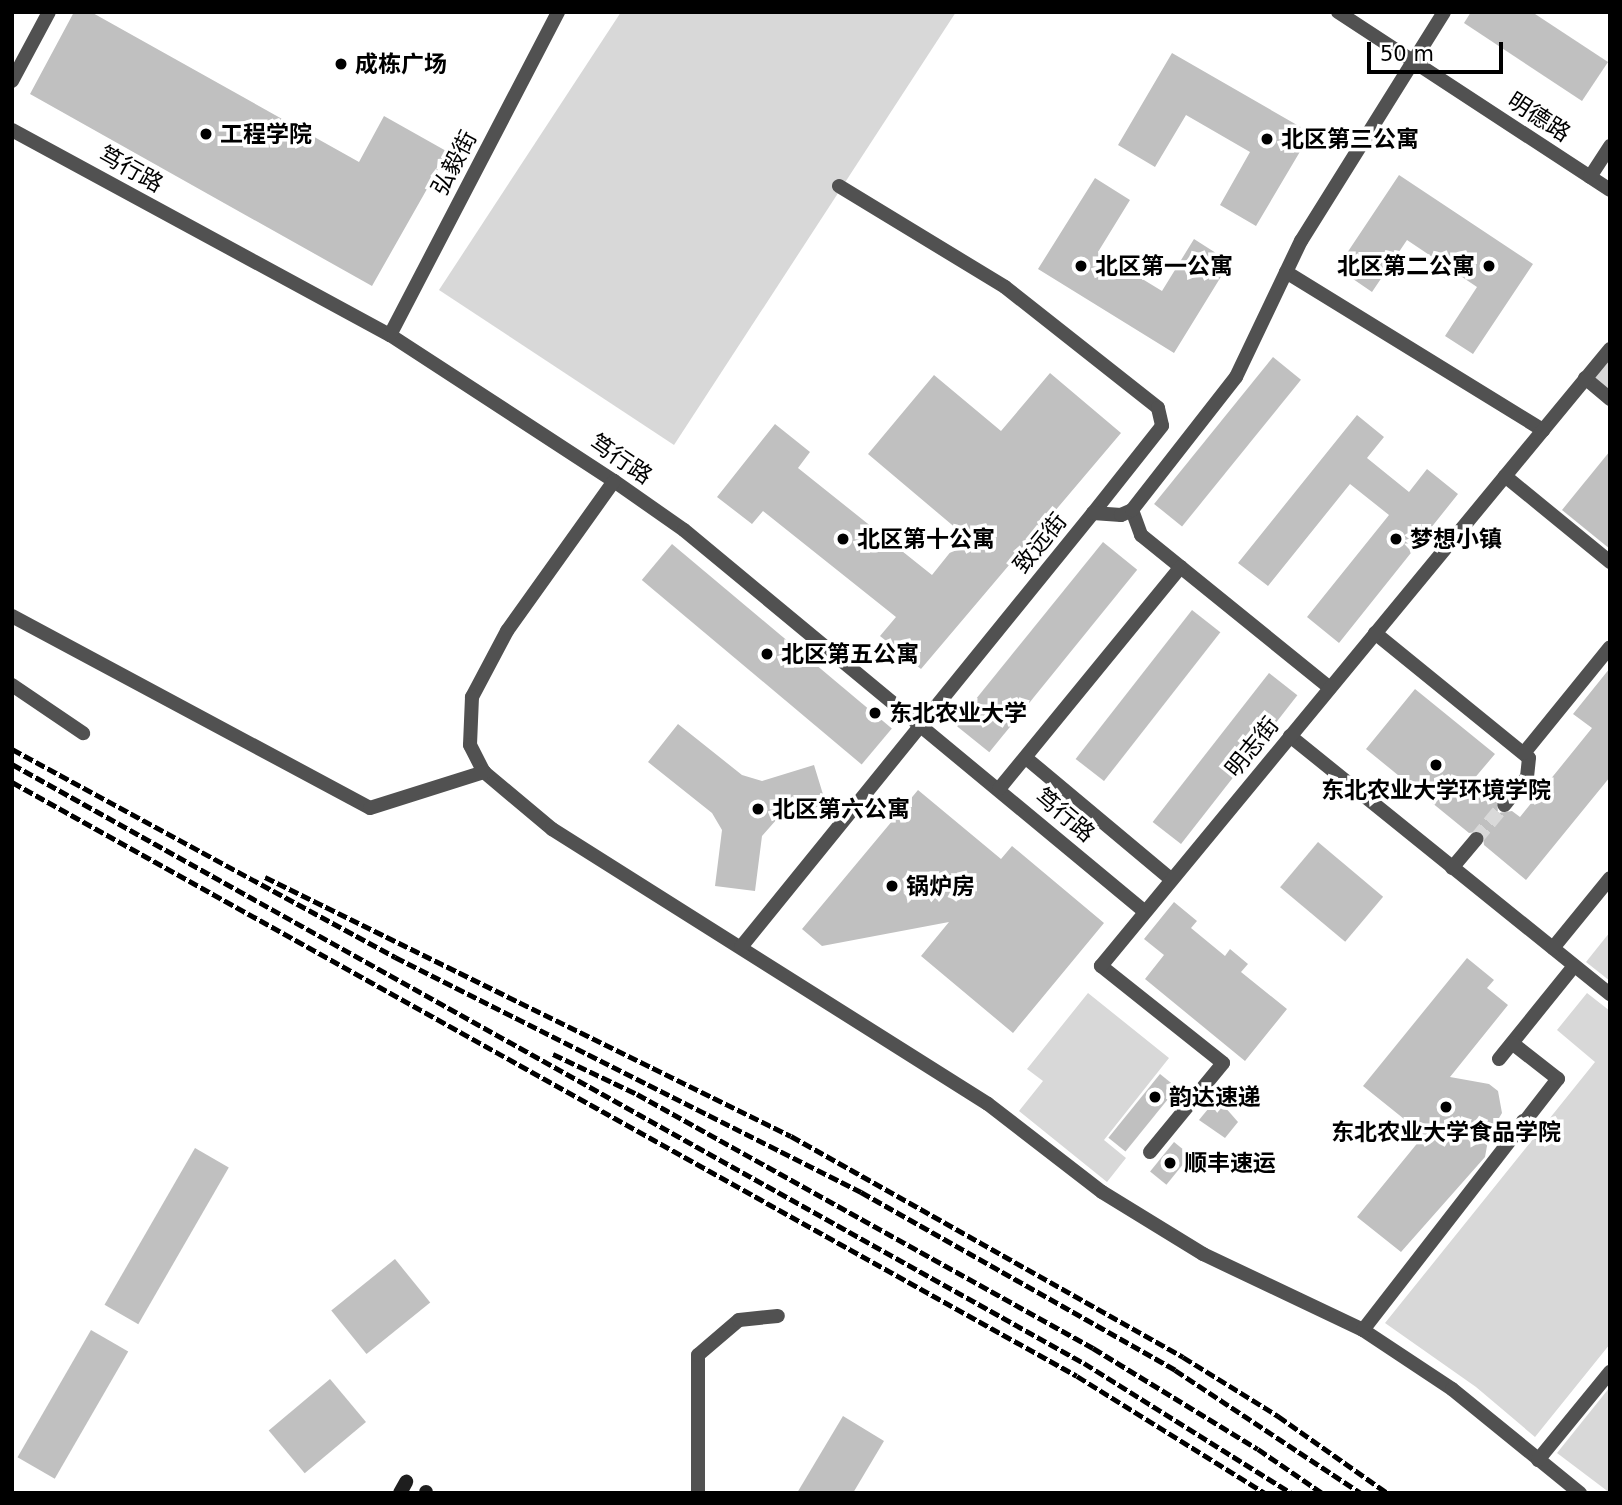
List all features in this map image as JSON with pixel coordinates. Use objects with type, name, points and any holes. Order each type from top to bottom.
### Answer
[{"type":"street","points":[[12,81],[49,12]]},
{"type":"street","name":"弘毅街","points":[[390,335],[558,12]]},
{"type":"street","name":"明德路","points":[[1338,12],[1610,190]]},
{"type":"street","points":[[1330,688],[1141,535],[1132,510],[1236,377],[1286,272],[1444,12]]},
{"type":"street","name":"笃行路","points":[[12,130],[390,335],[614,481],[684,530],[924,726],[1144,911]]},
{"type":"street","points":[[1590,177],[1610,146]]},
{"type":"street","points":[[839,186],[1006,287],[1158,408],[1162,426],[1093,513]]},
{"type":"street","points":[[1286,272],[1543,430]]},
{"type":"street","name":"明志街","points":[[1150,1152],[1223,1063],[1101,966],[1610,349]]},
{"type":"street","points":[[1585,378],[1610,399]]},
{"type":"street","points":[[1505,476],[1610,562]]},
{"type":"street","points":[[614,481],[508,631],[472,697],[470,745],[484,772],[552,829],[926,1062],[1102,1192],[1192,1248],[1363,1330],[1452,1388],[1580,1493]]},
{"type":"street","name":"致远街","points":[[741,947],[924,726],[1093,513],[1121,515],[1132,510]]},
{"type":"street","points":[[999,789],[1181,568]]},
{"type":"street","points":[[12,615],[370,808],[484,772]]},
{"type":"street","points":[[1375,633],[1524,753],[1531,771],[1504,805]]},
{"type":"street","points":[[1524,753],[1610,648]]},
{"type":"street","points":[[12,685],[83,733]]},
{"type":"street","points":[[1290,736],[1610,994]]},
{"type":"street","points":[[1026,758],[1172,880]]},
{"type":"street","points":[[1452,868],[1476,839]]},
{"type":"street","points":[[1553,948],[1610,878]]},
{"type":"street","points":[[1499,1059],[1574,965]]},
{"type":"street","points":[[1363,1330],[1558,1079],[1512,1043]]},
{"type":"street","points":[[1523,1121],[1537,1133]]},
{"type":"street","points":[[698,1493],[698,1355],[740,1320],[778,1316]]},
{"type":"street","points":[[1538,1460],[1610,1373]]},
{"type":"shaded area","points":[[621,12],[956,12],[674,445],[439,290]]},
{"type":"shaded area","points":[[1610,349],[1610,398],[1585,378]]},
{"type":"shaded area","points":[[1610,932],[1610,981],[1586,962]]},
{"type":"shaded area","points":[[1088,993],[1169,1058],[1104,1140],[1126,1158],[1107,1182],[1019,1111],[1043,1081],[1027,1069]]},
{"type":"shaded area","points":[[1587,993],[1610,1011],[1610,1344],[1535,1437],[1476,1387],[1385,1323],[1595,1062],[1557,1030]]},
{"type":"shaded area","points":[[1610,1387],[1610,1493],[1557,1453]]},
{"type":"building","name":"工程学院","points":[[74,12],[91,12],[359,162],[384,116],[448,152],[372,286],[30,94]]},
{"type":"building","points":[[1471,12],[1532,12],[1608,62],[1582,101],[1464,23]]},
{"type":"building","name":"北区第三公寓","points":[[1172,53],[1311,133],[1256,226],[1220,205],[1250,152],[1186,115],[1155,167],[1118,145]]},
{"type":"building","name":"北区第二公寓","points":[[1399,175],[1533,264],[1473,354],[1445,336],[1477,287],[1407,240],[1372,292],[1337,268]]},
{"type":"building","name":"北区第一公寓","points":[[1095,178],[1130,200],[1098,252],[1162,291],[1194,239],[1230,262],[1174,353],[1038,269]]},
{"type":"building","points":[[1273,357],[1301,380],[1182,527],[1154,504]]},
{"type":"building","points":[[1050,373],[1121,433],[921,669],[880,636],[896,617],[763,511],[752,524],[717,497],[775,424],[810,452],[798,468],[932,575],[964,535],[868,454],[934,375],[1001,431]]},
{"type":"building","name":"梦想小镇","points":[[1357,415],[1384,437],[1367,458],[1409,492],[1427,469],[1458,494],[1339,643],[1307,617],[1389,515],[1350,484],[1268,586],[1238,563]]},
{"type":"building","points":[[1610,451],[1610,549],[1562,510]]},
{"type":"building","points":[[1103,542],[1137,570],[989,752],[955,725]]},
{"type":"building","name":"北区第五公寓","points":[[672,544],[892,728],[862,764],[642,580]]},
{"type":"building","points":[[1192,610],[1220,632],[1104,781],[1076,759]]},
{"type":"building","name":"东北农业大学环境学院","points":[[1610,668],[1610,777],[1526,880],[1484,845],[1482,831],[1469,833],[1366,749],[1415,689],[1495,754],[1473,780],[1497,799],[1498,813],[1512,811],[1520,817],[1592,728],[1573,714]]},
{"type":"building","points":[[1269,673],[1297,695],[1181,844],[1153,822]]},
{"type":"building","name":"北区第六公寓","points":[[678,724],[742,775],[762,781],[814,765],[826,804],[777,819],[762,836],[755,891],[715,886],[722,830],[712,813],[648,762]]},
{"type":"building","points":[[918,790],[1001,859],[1012,846],[1104,923],[1013,1033],[921,956],[949,922],[822,946],[802,929]]},
{"type":"building","points":[[1318,842],[1383,897],[1345,942],[1280,887]]},
{"type":"building","points":[[1174,902],[1197,921],[1191,928],[1225,956],[1230,949],[1248,964],[1241,972],[1287,1009],[1245,1061],[1145,979],[1164,955],[1144,939]]},
{"type":"building","name":"东北农业大学食品学院","points":[[1467,958],[1494,980],[1487,988],[1508,1005],[1450,1077],[1489,1084],[1498,1091],[1502,1113],[1489,1135],[1485,1157],[1401,1252],[1357,1217],[1424,1135],[1363,1086]]},
{"type":"building","points":[[1160,1074],[1177,1088],[1125,1152],[1108,1138]]},
{"type":"building","points":[[1217,1098],[1238,1122],[1225,1138],[1199,1120]]},
{"type":"building","name":"顺丰速运","points":[[1174,1142],[1190,1155],[1166,1185],[1150,1172]]},
{"type":"building","points":[[195,1148],[229,1168],[138,1324],[105,1305]]},
{"type":"building","points":[[395,1259],[430,1303],[367,1354],[331,1311]]},
{"type":"building","points":[[91,1330],[128,1352],[55,1479],[18,1457]]},
{"type":"building","points":[[330,1379],[366,1422],[305,1473],[269,1430]]},
{"type":"building","points":[[843,1416],[884,1441],[853,1493],[797,1493]]},
{"type":"tunnel","points":[[1476,839],[1504,805]]},
{"type":"railway","points":[[12,749],[395,957],[861,1192],[1175,1370],[1361,1493]]},
{"type":"railway","points":[[12,764],[1084,1363],[1291,1493]]},
{"type":"railway","points":[[12,782],[1077,1376],[1265,1493]]},
{"type":"railway","points":[[265,877],[791,1136],[1183,1357],[1278,1416],[1387,1493]]},
{"type":"railway","points":[[553,1054],[637,1094],[1093,1348],[1258,1449],[1322,1493]]},
{"type":"place","name":"成栋广场","points":[[341,64]]},
{"type":"place","name":"工程学院","points":[[206,134]]},
{"type":"place","name":"北区第三公寓","points":[[1267,139]]},
{"type":"place","name":"北区第一公寓","points":[[1081,266]]},
{"type":"place","name":"北区第二公寓","points":[[1489,266]]},
{"type":"place","name":"北区第十公寓","points":[[843,539]]},
{"type":"place","name":"梦想小镇","points":[[1396,539]]},
{"type":"place","name":"北区第五公寓","points":[[767,654]]},
{"type":"place","name":"东北农业大学","points":[[875,713]]},
{"type":"place","name":"东北农业大学环境学院","points":[[1436,765]]},
{"type":"place","name":"北区第六公寓","points":[[758,809]]},
{"type":"place","name":"锅炉房","points":[[892,886]]},
{"type":"place","name":"韵达速递","points":[[1155,1097]]},
{"type":"place","name":"东北农业大学食品学院","points":[[1446,1107]]},
{"type":"place","name":"顺丰速运","points":[[1170,1163]]}]
